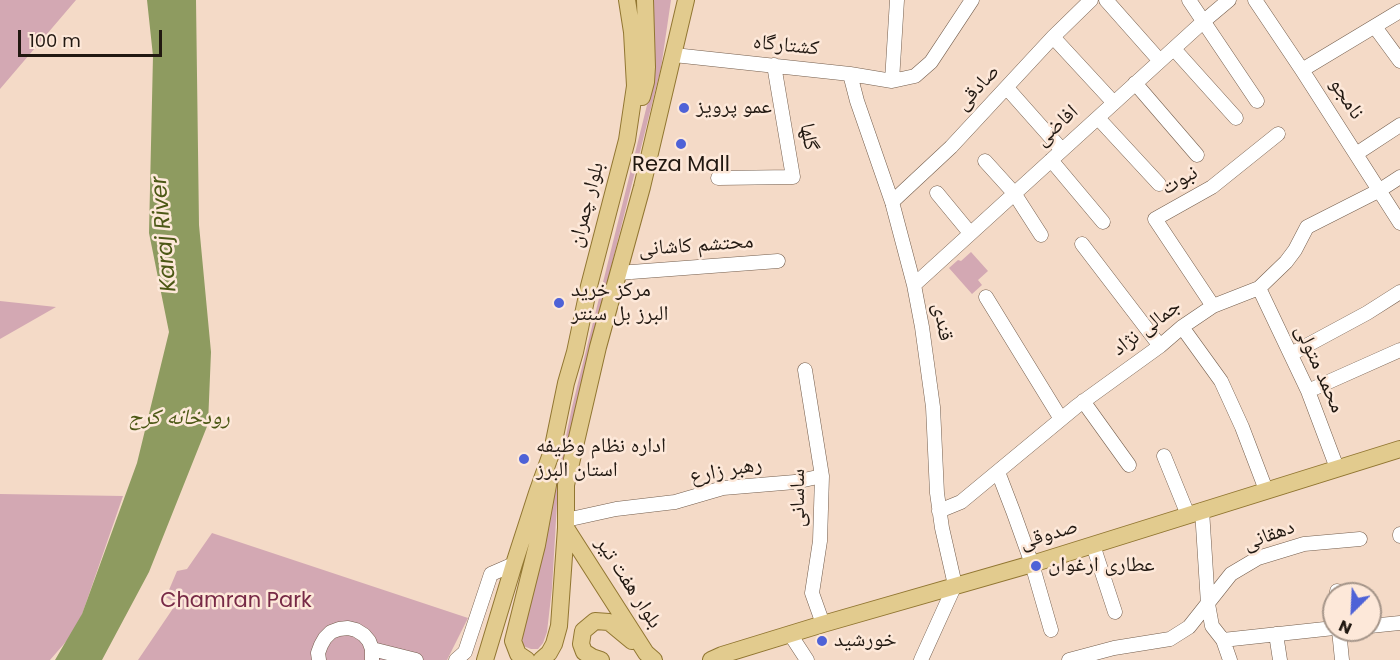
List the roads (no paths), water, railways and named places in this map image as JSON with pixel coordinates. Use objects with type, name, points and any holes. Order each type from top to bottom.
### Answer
[{"type":"main road","name":"بلوار چمران","points":[[485,660],[552,451],[589,286],[627,140],[635,86],[632,32],[627,0]]},
{"type":"main road","points":[[627,140],[646,82],[645,0]]},
{"type":"main road","points":[[675,0],[680,22]]},
{"type":"main road","points":[[542,660],[554,644],[559,626],[566,524],[566,485],[598,347],[642,187],[686,0]]},
{"type":"main road","name":"صدوقی","points":[[711,660],[823,624],[1032,564],[1400,449]]},
{"type":"main road","points":[[527,660],[518,654],[513,641],[537,545],[547,495],[552,451]]},
{"type":"main road","name":"بلوار هفت تیر","points":[[566,524],[650,657]]},
{"type":"main road","points":[[601,660],[584,652],[581,644],[583,631],[595,621],[609,622],[650,657]]},
{"type":"street","points":[[897,0],[892,81],[915,76],[931,62],[972,0]]},
{"type":"street","name":"صادقی","points":[[892,202],[951,147],[1053,37],[1091,0]]},
{"type":"street","points":[[1106,0],[1160,61]]},
{"type":"street","points":[[1189,0],[1257,101]]},
{"type":"street","name":"افاضی","points":[[914,285],[1229,0]]},
{"type":"street","name":"نامجو","points":[[1255,0],[1399,218]]},
{"type":"street","points":[[1396,0],[1400,5]]},
{"type":"street","points":[[1302,70],[1400,11]]},
{"type":"street","points":[[1375,27],[1400,61]]},
{"type":"street","points":[[1053,37],[1114,103]]},
{"type":"street","points":[[1174,49],[1236,118]]},
{"type":"street","name":"کشتارگاه","points":[[674,55],[850,74],[892,81]]},
{"type":"street","name":"گلها","points":[[718,178],[793,177],[774,65]]},
{"type":"street","name":"قندی","points":[[850,74],[892,202],[914,285],[933,406],[939,511],[955,585]]},
{"type":"street","points":[[1135,84],[1197,154]]},
{"type":"street","points":[[1007,88],[1062,150]]},
{"type":"street","points":[[1098,117],[1159,184]]},
{"type":"street","points":[[1356,153],[1400,125]]},
{"type":"street","name":"نبوت","points":[[1213,306],[1155,219],[1212,187],[1278,134]]},
{"type":"street","points":[[1051,160],[1103,222]]},
{"type":"street","points":[[985,161],[1014,193],[1041,235]]},
{"type":"street","name":"جمالی نژاد","points":[[939,511],[961,502],[1061,419],[1160,346],[1182,327],[1213,306],[1259,288],[1286,262],[1307,227],[1380,190],[1400,177]]},
{"type":"street","points":[[937,193],[970,233]]},
{"type":"street","points":[[1082,244],[1160,346]]},
{"type":"street","name":"محتشم کاشانی","points":[[618,273],[778,261]]},
{"type":"street","name":"محمد متولی","points":[[1259,288],[1308,392],[1337,468]]},
{"type":"street","points":[[1290,354],[1367,313],[1400,292]]},
{"type":"street","points":[[986,297],[1061,419]]},
{"type":"street","points":[[1182,327],[1221,381],[1242,427],[1266,490]]},
{"type":"street","points":[[1308,392],[1400,350]]},
{"type":"street","name":"ساسانی","points":[[805,370],[822,476],[820,540],[812,594],[823,624]]},
{"type":"street","points":[[1083,402],[1129,465]]},
{"type":"street","points":[[1164,456],[1195,512],[1212,626],[1223,640],[1230,660]]},
{"type":"street","points":[[998,472],[1032,564],[1051,630]]},
{"type":"street","name":"رهبر زارع","points":[[566,524],[616,509],[675,502],[723,488],[795,482],[822,476]]},
{"type":"street","name":"دهقانی","points":[[1069,660],[1114,648],[1170,639],[1189,627],[1231,574],[1258,558],[1304,544],[1360,539]]},
{"type":"street","points":[[1093,545],[1115,612]]},
{"type":"street","points":[[456,660],[465,652],[491,574],[514,564]]},
{"type":"street","points":[[921,660],[955,585]]},
{"type":"street","points":[[1382,625],[1400,623]]},
{"type":"street","points":[[319,660],[318,654],[325,638],[331,632],[348,628],[364,635],[369,642],[372,655],[416,660]]},
{"type":"street","points":[[1223,640],[1322,629]]},
{"type":"street","points":[[790,634],[807,660]]},
{"type":"street","points":[[1276,634],[1280,660]]},
{"type":"street","points":[[1340,642],[1342,660]]},
{"type":"water","name":"رودخانه کرج","points":[[147,0],[196,0],[199,225],[211,352],[208,424],[149,572],[102,660],[55,660],[82,614],[137,463],[169,332],[149,233],[153,56]]},
{"type":"place","name":"عمو پرویز","points":[[684,108]]},
{"type":"place","name":"Reza Mall","points":[[681,144]]},
{"type":"place","name":"مرکز خرید البرز بل سنتر","points":[[559,303]]},
{"type":"place","name":"اداره نظام وظیفه استان البرز","points":[[524,459]]},
{"type":"place","name":"عطاری ارغوان","points":[[1036,566]]},
{"type":"place","name":"خورشید","points":[[822,641]]},
{"type":"water label","name":"Karaj River","points":[[165,234]]},
{"type":"park label","name":"Chamran Park","points":[[236,602]]}]
